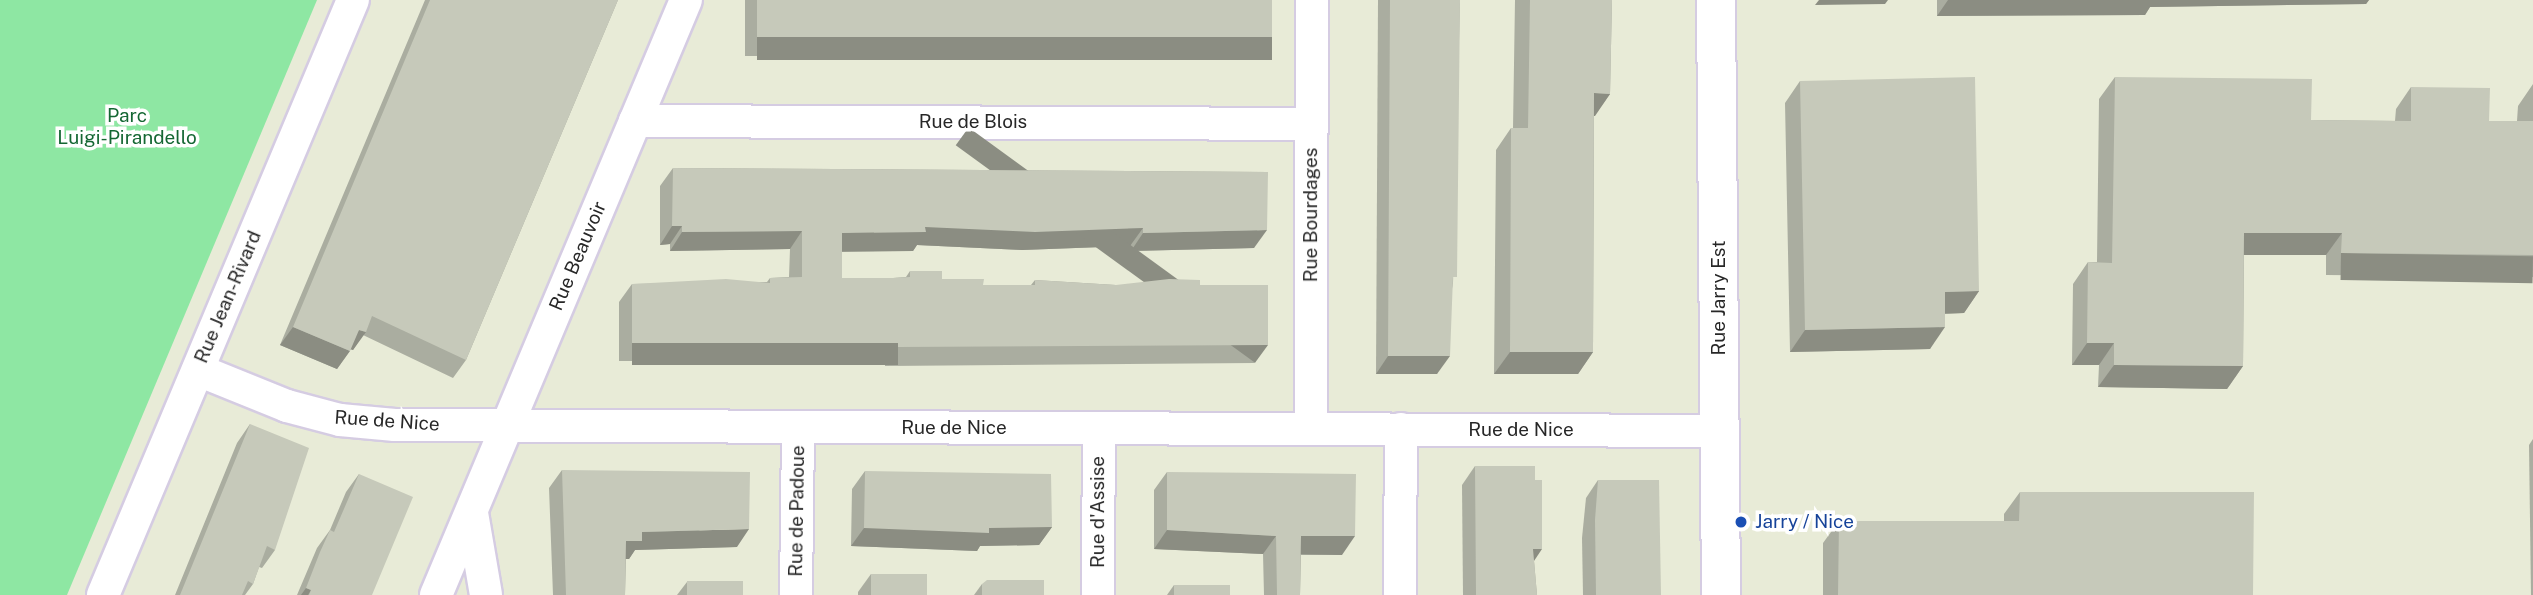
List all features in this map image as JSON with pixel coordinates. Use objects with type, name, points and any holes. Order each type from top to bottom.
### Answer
[{"type":"street","name":"Rue Jean-Rivard","points":[[103,595],[353,0]]},
{"type":"street","name":"Rue Beauvoir","points":[[436,595],[686,0]]},
{"type":"street","name":"Rue Bourdages","points":[[1311,429],[1312,0]]},
{"type":"street","name":"Rue Jarry Est","points":[[1717,0],[1721,595]]},
{"type":"street","name":"Rue de Blois","points":[[635,121],[1311,124]]},
{"type":"street","name":"Rue de Nice","points":[[198,370],[287,406],[340,421],[508,426],[1719,431]]},
{"type":"street","name":"Rue de Padoue","points":[[796,595],[798,427]]},
{"type":"street","name":"Rue d'Assise","points":[[1098,595],[1099,429]]},
{"type":"street","points":[[1400,595],[1401,429]]},
{"type":"street","points":[[471,513],[486,595]]},
{"type":"green space","name":"Parc Luigi-Pirandello","points":[[0,0],[317,0],[67,595],[0,595]]},
{"type":"building","points":[[430,0],[618,0],[466,360],[372,316],[366,332],[359,330],[350,351],[293,327]]},
{"type":"building","points":[[757,0],[1272,0],[1272,37],[757,37]]},
{"type":"building","points":[[1390,0],[1460,0],[1457,277],[1453,277],[1450,356],[1388,356]]},
{"type":"building","points":[[1530,0],[1612,0],[1610,94],[1594,93],[1593,352],[1510,352],[1511,128],[1528,128]]},
{"type":"building","points":[[1975,77],[1979,291],[1945,292],[1945,327],[1805,330],[1800,81]]},
{"type":"building","points":[[2115,77],[2312,79],[2311,120],[2411,121],[2411,87],[2490,88],[2489,121],[2533,121],[2533,255],[2341,253],[2342,233],[2244,233],[2243,366],[2114,365],[2114,343],[2087,343],[2088,262],[2112,263]]},
{"type":"building","points":[[673,168],[1268,172],[1267,230],[1143,233],[1143,228],[1035,232],[925,227],[926,232],[842,233],[842,278],[910,277],[910,271],[942,271],[942,279],[984,279],[983,285],[1035,285],[1035,280],[1116,285],[1169,279],[1200,280],[1200,285],[1268,285],[1268,345],[898,347],[898,343],[632,343],[632,284],[726,279],[770,283],[770,278],[802,277],[802,231],[682,232],[682,226],[672,226]]},
{"type":"building","points":[[250,424],[309,448],[275,550],[267,546],[253,584],[248,581],[242,595],[180,595]]},
{"type":"building","points":[[1475,466],[1535,466],[1535,480],[1542,480],[1542,549],[1533,549],[1537,595],[1476,595]]},
{"type":"building","points":[[562,470],[750,472],[749,529],[642,532],[642,541],[626,541],[625,595],[566,595]]},
{"type":"building","points":[[865,471],[1051,474],[1052,527],[989,528],[989,533],[864,528]]},
{"type":"building","points":[[1167,472],[1356,474],[1355,536],[1301,536],[1300,595],[1277,595],[1276,536],[1167,530]]},
{"type":"building","points":[[359,474],[413,497],[372,595],[309,595],[311,590],[306,588],[320,552],[330,530],[334,532]]},
{"type":"building","points":[[1598,480],[1659,480],[1661,595],[1596,595],[1595,520]]},
{"type":"building","points":[[2020,492],[2254,492],[2253,595],[1838,595],[1839,521],[2019,521]]},
{"type":"building","points":[[871,574],[927,574],[927,595],[871,595]]},
{"type":"building","points":[[987,580],[1044,580],[1044,595],[982,595],[982,584]]},
{"type":"building","points":[[687,581],[743,581],[743,595],[687,595]]},
{"type":"building","points":[[1174,585],[1230,585],[1230,595],[1174,595]]},
{"type":"place","name":"Jarry / Nice","points":[[1741,522]]}]
